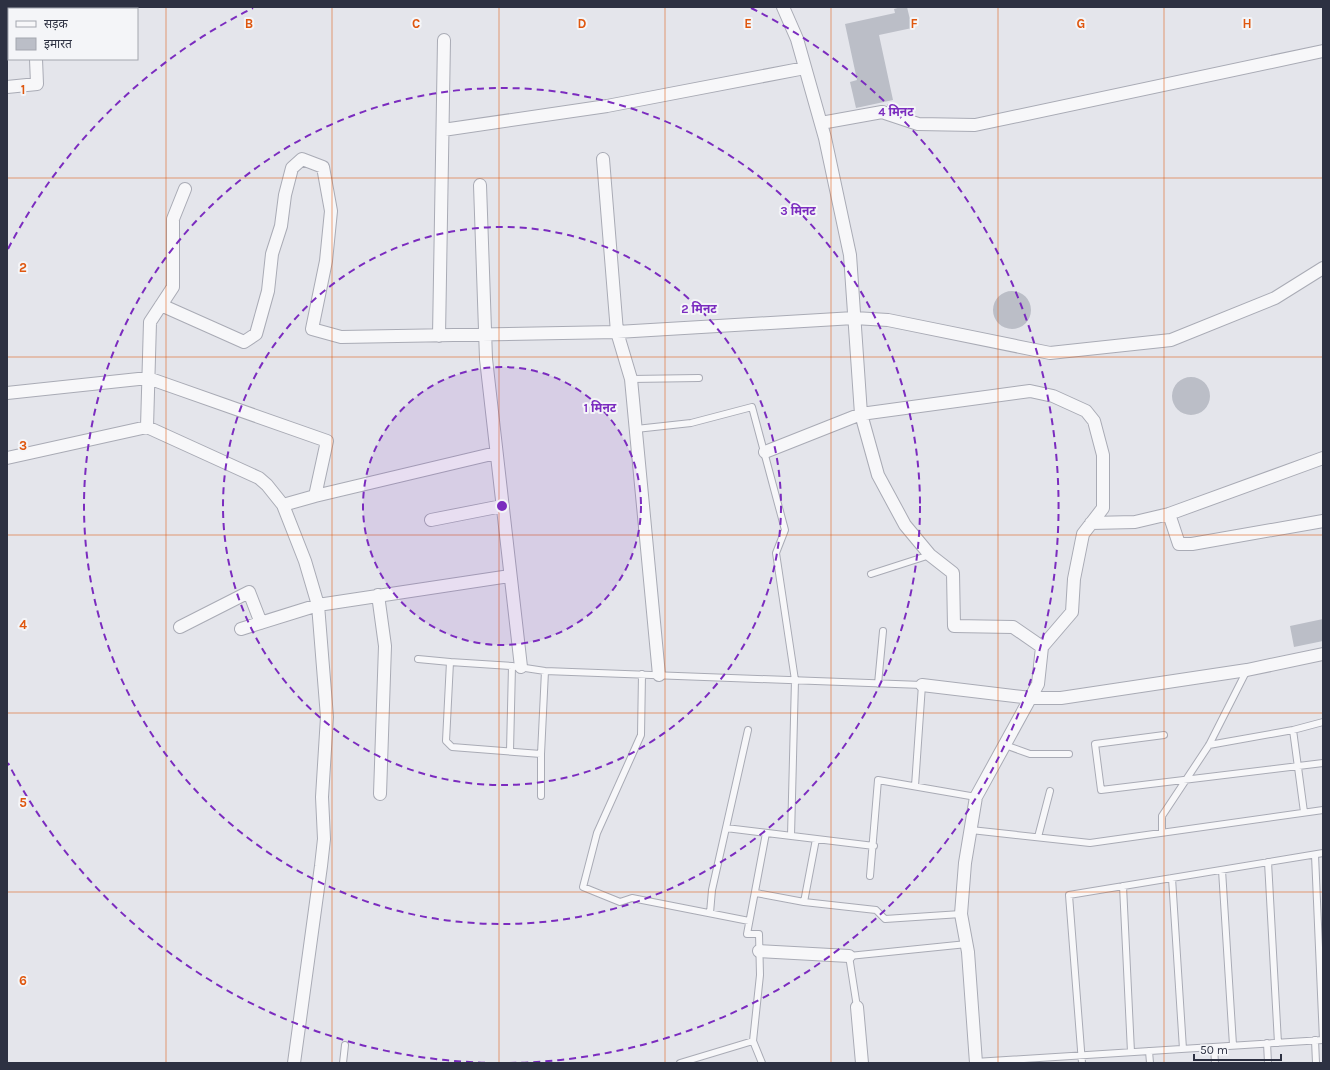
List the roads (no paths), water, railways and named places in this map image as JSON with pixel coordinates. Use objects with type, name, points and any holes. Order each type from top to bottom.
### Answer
[{"type":"street","points":[[783,7],[797,39],[821,123],[850,255],[861,414],[878,475],[906,524],[930,555],[953,573],[954,626],[1014,627],[1042,647]]},
{"type":"street","points":[[439,336],[444,40]]},
{"type":"street","points":[[821,123],[882,112],[918,124],[975,125],[1323,51]]},
{"type":"street","points":[[7,87],[37,84],[36,60]]},
{"type":"street","points":[[443,130],[607,106],[805,68]]},
{"type":"street","points":[[161,305],[244,342],[256,334],[268,291],[272,254],[281,226],[285,195],[292,168],[302,159],[323,167],[331,211],[326,261],[312,329],[341,337],[485,336],[617,332],[854,318],[888,320],[1050,353],[1171,340],[1275,298],[1323,268]]},
{"type":"street","points":[[603,159],[617,332],[631,379],[659,675]]},
{"type":"street","points":[[480,185],[485,336],[510,576],[517,667]]},
{"type":"street","points":[[146,428],[150,322],[173,287],[173,219],[185,189]]},
{"type":"street","points":[[7,393],[148,378],[327,441],[315,496]]},
{"type":"street","points":[[765,452],[861,414],[1030,391],[1053,396],[1086,411],[1094,421],[1103,455],[1103,508],[1083,534],[1074,579],[1072,612],[1042,647],[1038,684],[976,797],[965,863],[961,914],[967,944],[976,1062]]},
{"type":"street","points":[[7,458],[146,428],[259,478],[267,485],[283,505],[305,561],[318,605],[326,717],[322,798],[324,839],[322,866],[294,1063]]},
{"type":"street","points":[[283,505],[496,453]]},
{"type":"street","points":[[1091,523],[1135,522],[1169,514],[1323,458]]},
{"type":"street","points":[[431,520],[502,506]]},
{"type":"street","points":[[1169,514],[1179,544],[1192,544],[1323,522]]},
{"type":"street","points":[[241,629],[318,605],[510,576]]},
{"type":"street","points":[[180,627],[249,592],[260,623]]},
{"type":"street","points":[[378,595],[385,646],[380,794]]},
{"type":"street","points":[[922,685],[1031,698],[1061,698],[1247,670],[1323,654]]},
{"type":"street","points":[[759,951],[849,956]]},
{"type":"street","points":[[857,1007],[862,1063]]},
{"type":"lane","points":[[631,379],[699,378]]},
{"type":"lane","points":[[636,429],[691,423],[752,406],[785,530],[776,553],[795,680],[791,836]]},
{"type":"lane","points":[[871,574],[930,555]]},
{"type":"lane","points":[[878,684],[883,631]]},
{"type":"lane","points":[[418,659],[517,667],[545,671],[922,685],[915,786]]},
{"type":"lane","points":[[450,662],[446,741],[448,744],[452,746],[541,754]]},
{"type":"lane","points":[[510,751],[517,667]]},
{"type":"lane","points":[[1162,832],[1162,816],[1209,745],[1247,670]]},
{"type":"lane","points":[[541,796],[541,754],[545,671]]},
{"type":"lane","points":[[642,674],[641,736],[597,833],[583,887],[620,902],[632,898],[749,921]]},
{"type":"lane","points":[[1209,745],[1293,730],[1323,722]]},
{"type":"lane","points":[[710,913],[712,890],[748,730]]},
{"type":"lane","points":[[1293,730],[1304,812]]},
{"type":"lane","points":[[1164,735],[1096,744],[1101,790],[1323,762]]},
{"type":"lane","points":[[1005,744],[1030,754],[1069,754]]},
{"type":"lane","points":[[870,876],[874,846],[878,780],[976,797]]},
{"type":"lane","points":[[1038,837],[1050,791]]},
{"type":"lane","points":[[971,830],[1090,842],[1323,810]]},
{"type":"lane","points":[[726,828],[874,846]]},
{"type":"lane","points":[[762,1063],[753,1040],[760,975],[759,934],[747,934],[756,893],[766,833]]},
{"type":"lane","points":[[804,902],[816,839]]},
{"type":"lane","points":[[1082,1063],[1069,895],[1323,853]]},
{"type":"lane","points":[[976,1062],[1323,1040],[1315,854]]},
{"type":"lane","points":[[1268,862],[1278,1043]]},
{"type":"lane","points":[[1222,870],[1233,1045]]},
{"type":"lane","points":[[1172,878],[1183,1048]]},
{"type":"lane","points":[[1123,886],[1131,1052]]},
{"type":"lane","points":[[756,893],[804,902],[876,910],[885,919],[961,914]]},
{"type":"lane","points":[[857,1007],[849,956],[967,944]]},
{"type":"lane","points":[[680,1063],[753,1040]]},
{"type":"lane","points":[[1315,1040],[1316,1063]]},
{"type":"lane","points":[[1267,1043],[1268,1063]]},
{"type":"lane","points":[[343,1063],[345,1044]]},
{"type":"lane","points":[[1214,1047],[1215,1063]]},
{"type":"lane","points":[[1149,1051],[1150,1063]]}]
